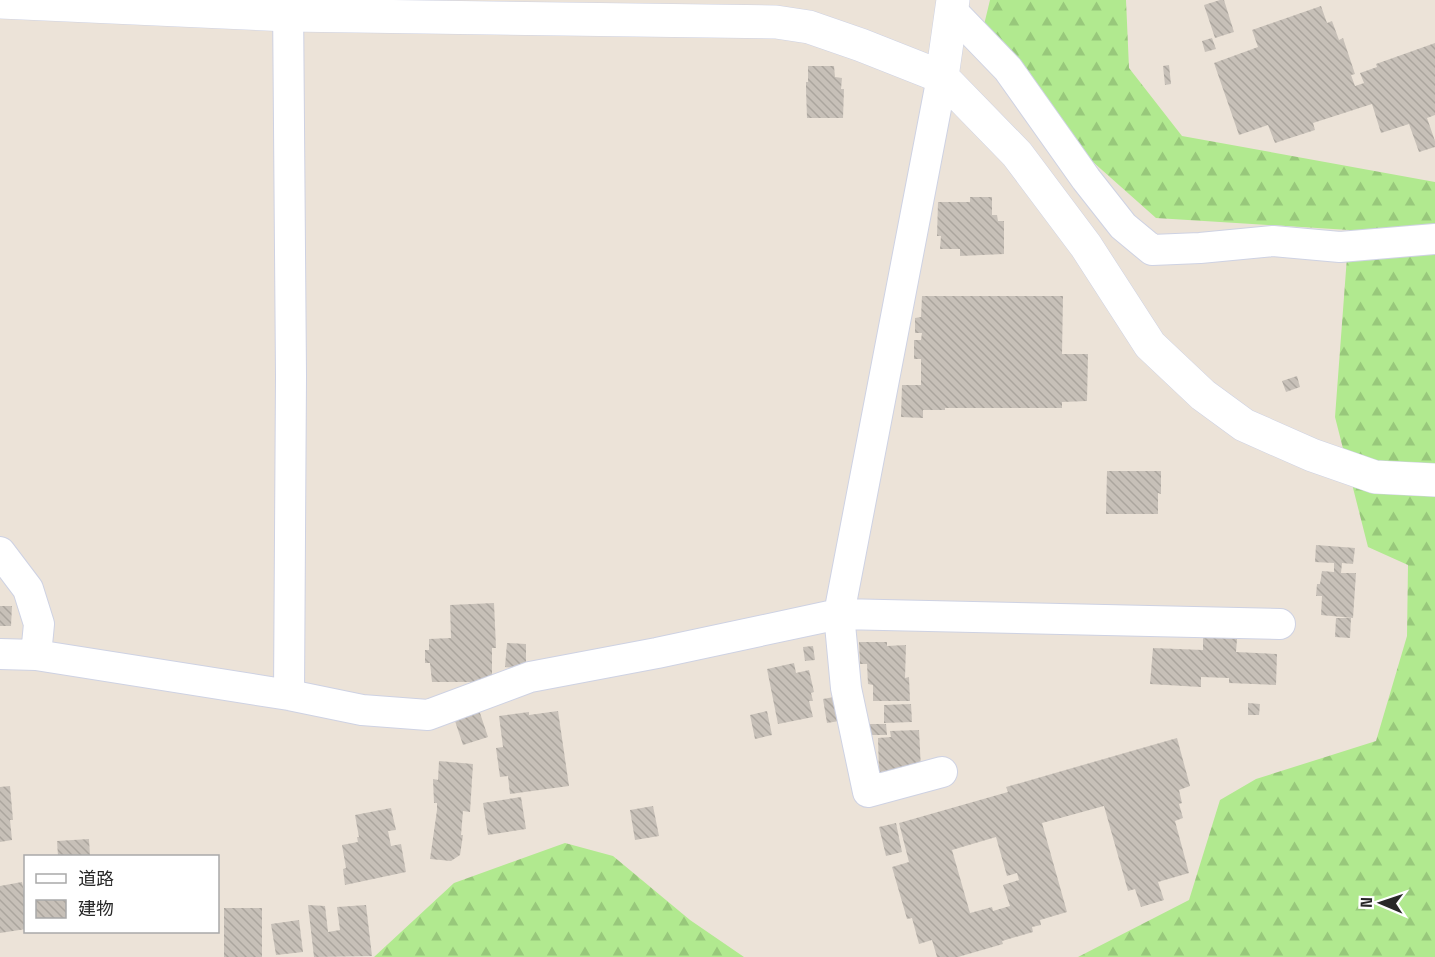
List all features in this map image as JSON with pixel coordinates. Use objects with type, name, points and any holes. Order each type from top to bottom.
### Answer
[{"type":"street","points":[[0,2],[288,7],[776,22],[809,27],[942,77],[1017,154],[1086,246],[1150,345],[1203,395],[1244,425],[1312,455],[1375,477],[1435,480]]},
{"type":"street","points":[[942,772],[868,792],[846,688],[839,614],[942,77],[952,5]]},
{"type":"street","points":[[952,5],[1008,69],[1086,179],[1123,226],[1152,250],[1273,241],[1340,247],[1435,239]]},
{"type":"street","points":[[288,7],[291,376],[289,695]]},
{"type":"street","points":[[0,552],[28,589],[39,624],[36,655]]},
{"type":"street","points":[[0,654],[36,655],[289,695],[362,710],[428,715],[530,677],[657,653],[839,614],[1280,624]]},
{"type":"green space","points":[[990,0],[1126,0],[1129,68],[1182,136],[1435,182],[1435,957],[1078,957],[1189,900],[1220,800],[1256,779],[1376,741],[1407,636],[1408,565],[1368,547],[1335,417],[1349,230],[1156,218],[976,58]]},
{"type":"green space","points":[[565,843],[613,856],[690,920],[744,957],[374,957],[454,883]]},
{"type":"building","points":[[1224,0],[1234,32],[1215,38],[1204,5]]},
{"type":"building","points":[[1321,6],[1327,23],[1332,21],[1339,40],[1343,38],[1355,74],[1351,75],[1355,86],[1364,83],[1360,73],[1377,67],[1376,64],[1435,43],[1435,115],[1427,118],[1435,147],[1419,152],[1409,124],[1381,133],[1372,104],[1313,123],[1315,130],[1275,143],[1268,125],[1239,135],[1214,63],[1258,47],[1252,30]]},
{"type":"building","points":[[1212,38],[1216,49],[1205,52],[1202,41]]},
{"type":"building","points":[[1169,65],[1171,84],[1165,85],[1163,66]]},
{"type":"building","points":[[808,66],[834,66],[835,77],[842,78],[841,89],[844,89],[843,118],[807,118]]},
{"type":"building","points":[[970,197],[992,197],[992,215],[997,215],[998,221],[1004,221],[1004,254],[960,256],[960,249],[940,249],[941,236],[937,236],[938,202],[970,202]]},
{"type":"building","points":[[922,296],[1063,296],[1062,354],[1088,354],[1087,401],[1062,402],[1062,408],[945,408],[945,410],[923,410],[923,418],[901,417],[902,385],[921,385],[921,359],[914,359],[914,340],[921,340],[922,333],[915,333],[915,318],[921,317]]},
{"type":"building","points":[[1297,376],[1300,387],[1286,392],[1282,381]]},
{"type":"building","points":[[1107,471],[1161,471],[1158,514],[1106,514]]},
{"type":"building","points":[[1316,545],[1355,548],[1353,564],[1342,563],[1341,573],[1356,573],[1353,618],[1321,615],[1322,596],[1316,596],[1317,584],[1320,584],[1322,571],[1334,572],[1334,563],[1315,562]]},
{"type":"building","points":[[494,603],[496,648],[492,648],[492,679],[470,684],[470,682],[432,682],[430,663],[425,663],[425,650],[429,650],[429,639],[451,638],[450,605]]},
{"type":"building","points":[[0,606],[12,606],[11,626],[0,626]]},
{"type":"building","points":[[1336,618],[1351,618],[1350,638],[1335,637]]},
{"type":"building","points":[[1203,637],[1237,639],[1236,652],[1277,654],[1276,685],[1229,683],[1229,678],[1201,677],[1201,687],[1150,684],[1153,648],[1203,650]]},
{"type":"building","points":[[859,642],[887,642],[887,646],[906,645],[905,678],[909,677],[910,701],[873,701],[873,685],[868,684],[867,664],[860,664]]},
{"type":"building","points":[[507,643],[526,644],[526,669],[505,667]]},
{"type":"building","points":[[813,646],[815,660],[805,661],[803,647]]},
{"type":"building","points":[[794,663],[796,673],[809,670],[814,692],[811,693],[813,701],[809,701],[813,717],[778,724],[767,669]]},
{"type":"building","points":[[834,697],[839,721],[827,723],[823,699]]},
{"type":"building","points":[[1248,703],[1260,704],[1259,715],[1248,715]]},
{"type":"building","points":[[911,704],[912,722],[884,723],[884,705]]},
{"type":"building","points":[[479,710],[488,737],[463,745],[454,718]]},
{"type":"building","points":[[558,711],[569,786],[510,794],[508,776],[500,777],[496,748],[503,747],[499,716]]},
{"type":"building","points":[[767,711],[772,735],[755,739],[750,715]]},
{"type":"building","points":[[867,724],[886,724],[887,735],[867,735]]},
{"type":"building","points":[[919,730],[921,769],[879,772],[878,738],[891,737],[890,731]]},
{"type":"building","points":[[1177,738],[1190,786],[1179,790],[1182,803],[1179,804],[1183,818],[1175,821],[1189,873],[1158,882],[1164,900],[1141,907],[1135,889],[1128,891],[1104,806],[1042,823],[1067,912],[1040,920],[1041,925],[1032,927],[1033,932],[1002,941],[1003,944],[958,957],[937,957],[932,940],[919,944],[912,918],[907,919],[892,867],[909,862],[899,823],[1008,792],[1006,787]],"holes":[[[996,837],[1007,876],[1017,873],[1019,880],[1003,885],[1010,906],[993,911],[992,907],[970,913],[952,850]]]},
{"type":"building","points":[[439,761],[473,764],[470,812],[463,811],[460,855],[451,861],[430,859],[437,810],[437,803],[434,803],[433,779],[438,780]]},
{"type":"building","points":[[10,786],[12,840],[0,842],[0,787]]},
{"type":"building","points":[[521,797],[526,829],[488,835],[483,803]]},
{"type":"building","points":[[653,806],[659,836],[635,840],[630,810]]},
{"type":"building","points":[[391,808],[396,830],[388,831],[391,846],[401,844],[406,872],[345,885],[343,869],[346,868],[342,845],[358,842],[355,815]]},
{"type":"building","points":[[896,823],[902,852],[886,856],[879,827]]},
{"type":"building","points":[[89,839],[90,855],[58,855],[57,841]]},
{"type":"building","points":[[22,882],[24,929],[0,933],[0,886]]},
{"type":"building","points":[[308,905],[325,906],[328,932],[340,930],[337,907],[366,905],[372,956],[314,957]]},
{"type":"building","points":[[224,908],[262,908],[262,957],[224,957]]},
{"type":"building","points":[[299,920],[303,952],[276,955],[271,924]]}]
